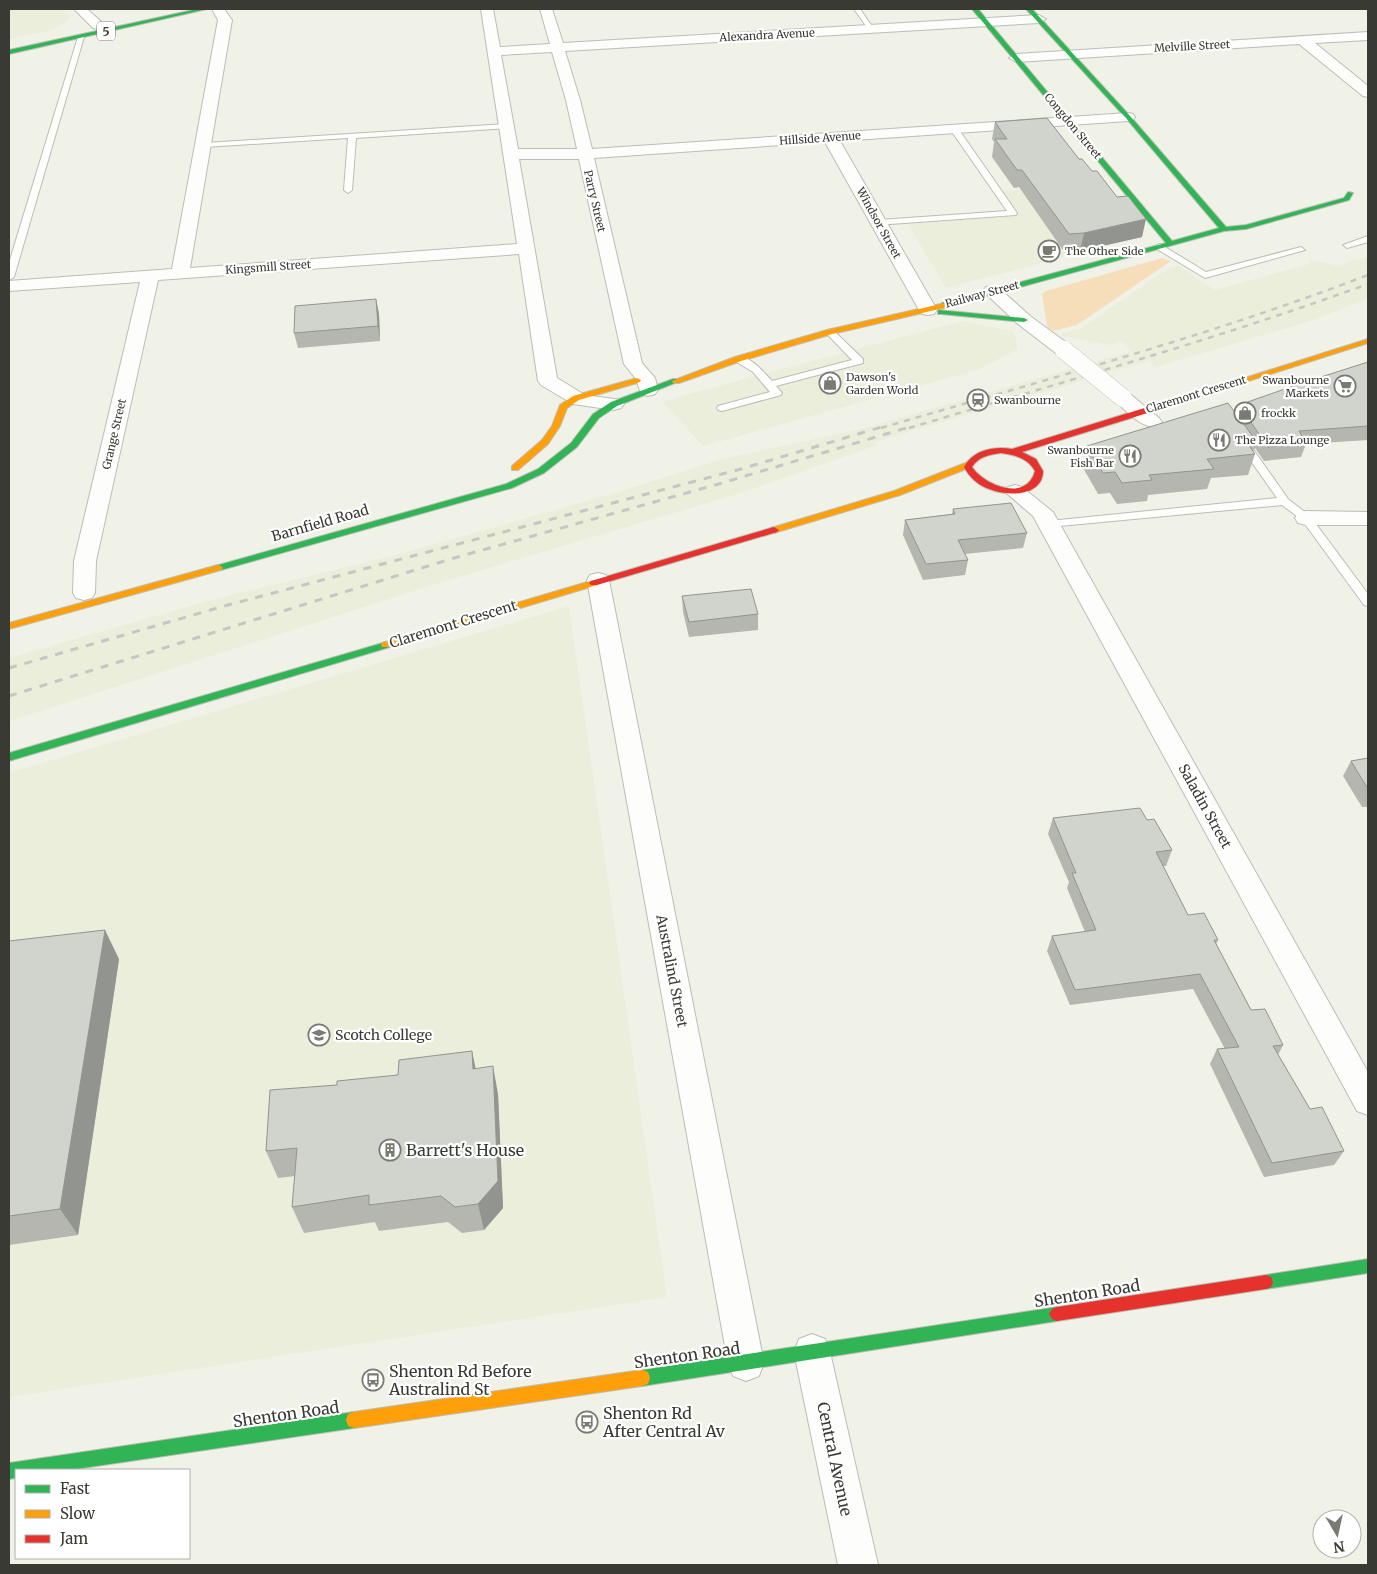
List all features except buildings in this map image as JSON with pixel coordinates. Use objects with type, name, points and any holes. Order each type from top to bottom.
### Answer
[{"type":"main road","name":"5","points":[[9,45],[175,9]]},
{"type":"main road","name":"5","points":[[9,52],[204,9]]},
{"type":"main road","name":"Congdon Street","points":[[975,9],[1068,120],[1166,246]]},
{"type":"main road","points":[[1029,9],[1128,117],[1224,229]]},
{"type":"main road","name":"Railway Street","points":[[569,402],[830,332],[923,311],[1166,246],[1224,229],[1234,221],[1332,193],[1355,191]]},
{"type":"main road","points":[[923,311],[956,312],[1024,320]]},
{"type":"main road","name":"Claremont Crescent","points":[[1012,452],[1148,420],[1368,341]]},
{"type":"main road","name":"Railway Street","points":[[614,404],[653,379],[738,358]]},
{"type":"main road","points":[[507,471],[540,449],[559,422],[569,402]]},
{"type":"main road","name":"Barnfield Road","points":[[9,626],[509,486],[541,471],[574,445],[596,416],[614,404]]},
{"type":"main road","name":"Claremont Crescent","points":[[9,757],[898,492],[968,465],[972,459],[989,451],[1012,452],[1038,460],[1040,472],[1037,482]]},
{"type":"main road","points":[[968,465],[968,472],[964,480],[991,489],[1015,491],[1032,487],[1037,482]]},
{"type":"main road","name":"Claremont Crescent","points":[[898,492],[964,480]]},
{"type":"main road","name":"Barnfield Road","points":[[156,573],[472,484]]},
{"type":"main road","points":[[9,615],[56,601]]},
{"type":"main road","name":"Shenton Road","points":[[23,1469],[746,1363],[1368,1266]]},
{"type":"street","points":[[80,9],[98,25]]},
{"type":"street","points":[[180,273],[226,20],[218,9]]},
{"type":"street","points":[[487,9],[548,382],[564,402],[580,400],[614,404]]},
{"type":"street","name":"Parry Street","points":[[546,9],[572,100],[633,364],[653,379]]},
{"type":"street","name":"Alexandra Avenue","points":[[494,50],[1039,19]]},
{"type":"street","name":"Melville Street","points":[[1016,58],[1070,53],[1368,36]]},
{"type":"street","points":[[1302,40],[1368,93]]},
{"type":"street","name":"Hillside Avenue","points":[[511,154],[584,154],[1128,117]]},
{"type":"street","name":"Windsor Street","points":[[830,137],[879,223],[923,311]]},
{"type":"street","name":"Kingsmill Street","points":[[9,286],[527,248]]},
{"type":"street","name":"Grange Street","points":[[84,593],[85,562],[150,275]]},
{"type":"street","name":"Claremont Crescent","points":[[992,291],[1024,320],[1064,350],[1148,420]]},
{"type":"street","name":"Claremont Crescent","points":[[974,296],[1005,313],[1024,320]]},
{"type":"street","name":"Saladin Street","points":[[1037,482],[1046,518],[1368,1101]]},
{"type":"street","name":"Saladin Street","points":[[1015,491],[1046,518]]},
{"type":"street","points":[[1306,518],[1368,520]]},
{"type":"street","name":"Australind Street","points":[[598,580],[746,1363]]},
{"type":"street","name":"Central Avenue","points":[[812,1352],[858,1565]]},
{"type":"lane","points":[[857,9],[871,29]]},
{"type":"lane","points":[[9,277],[81,37]]},
{"type":"lane","points":[[204,145],[506,126]]},
{"type":"lane","points":[[879,223],[1013,213],[954,129]]},
{"type":"lane","points":[[348,190],[352,136]]},
{"type":"lane","points":[[1347,245],[1368,239]]},
{"type":"lane","points":[[1166,246],[1205,276],[1300,250]]},
{"type":"lane","points":[[770,384],[859,361],[830,332]]},
{"type":"lane","points":[[722,408],[777,393],[756,370],[738,358]]},
{"type":"lane","points":[[1238,436],[1284,501],[1306,518],[1368,602]]},
{"type":"lane","points":[[1046,518],[1284,501]]},
{"type":"shaded area","points":[[9,9],[61,9],[71,18],[52,30],[9,39]]},
{"type":"shaded area","points":[[1104,183],[1145,236],[946,288],[908,224],[1018,216],[1003,191]]},
{"type":"shaded area","points":[[1368,257],[1368,299],[1310,321],[1156,367],[1148,361],[875,442],[877,445],[741,493],[442,582],[9,721],[9,658],[215,599],[396,555],[615,493],[723,459],[861,429],[1133,351],[1121,341],[1110,345],[1062,336],[1062,333],[1080,329],[1169,268],[1177,265],[1215,290],[1309,264],[1309,259],[1342,267],[1347,261]]},
{"type":"shaded area","points":[[1162,258],[1171,261],[1077,325],[1053,331],[1047,326],[1042,294],[1046,291]]},
{"type":"shaded area","name":"Dawson's Garden World","points":[[963,321],[1014,332],[1018,349],[977,370],[703,446],[663,402],[681,396]]},
{"type":"shaded area","name":"Scotch College","points":[[569,606],[667,1297],[9,1397],[9,773]]},
{"type":"railway","points":[[881,428],[1187,338],[1368,275]]},
{"type":"railway","points":[[909,428],[1197,342],[1368,284]]},
{"type":"railway","points":[[9,668],[228,605],[741,469],[885,426]]},
{"type":"railway","points":[[9,696],[454,558],[715,485],[913,426]]},
{"type":"traffic: fast","points":[[9,52],[204,9]]},
{"type":"traffic: fast","points":[[975,9],[1171,244]]},
{"type":"traffic: fast","points":[[1029,9],[1128,117],[1224,229]]},
{"type":"traffic: fast","points":[[945,305],[1224,229],[1246,227],[1347,199],[1350,193]]},
{"type":"traffic: fast","points":[[941,312],[1024,320]]},
{"type":"traffic: fast","points":[[218,568],[509,486],[541,471],[574,445],[596,416],[614,404],[676,381]]},
{"type":"traffic: fast","points":[[9,757],[386,645]]},
{"type":"traffic: fast","points":[[1266,1282],[1368,1266]]},
{"type":"traffic: fast","points":[[642,1378],[1057,1314]]},
{"type":"traffic: fast","points":[[23,1469],[354,1420]]},
{"type":"traffic: fast","points":[[9,1471],[15,1470]]},
{"type":"traffic: slow","points":[[676,381],[738,359],[830,332],[945,305]]},
{"type":"traffic: slow","points":[[1151,409],[1368,341]]},
{"type":"traffic: slow","points":[[515,468],[545,442],[556,426],[563,407],[576,398],[637,380]]},
{"type":"traffic: slow","points":[[774,530],[897,493],[968,465]]},
{"type":"traffic: slow","points":[[9,626],[218,568]]},
{"type":"traffic: slow","points":[[386,645],[594,583]]},
{"type":"traffic: slow","points":[[354,1420],[642,1378]]},
{"type":"traffic: jam","points":[[1012,452],[1151,409]]},
{"type":"traffic: jam","points":[[1001,450],[1018,453],[1033,461],[1039,471],[1037,481],[1030,487],[1008,491],[984,483],[974,476],[968,467],[977,456],[1001,450]]},
{"type":"traffic: jam","points":[[594,583],[774,530]]},
{"type":"traffic: jam","points":[[1057,1314],[1266,1282]]},
{"type":"place","name":"The Other Side","points":[[1049,251]]},
{"type":"place","name":"Dawson's Garden World","points":[[830,383]]},
{"type":"place","name":"Swanbourne Markets","points":[[1345,386]]},
{"type":"place","name":"Swanbourne","points":[[978,400]]},
{"type":"place","name":"frockk","points":[[1245,413]]},
{"type":"place","name":"The Pizza Lounge","points":[[1219,440]]},
{"type":"place","name":"Swanbourne Fish Bar","points":[[1130,456]]},
{"type":"place","name":"Scotch College","points":[[319,1035]]},
{"type":"place","name":"Barrett's House","points":[[390,1150]]},
{"type":"place","name":"Shenton Rd Before Australind St","points":[[373,1380]]},
{"type":"place","name":"Shenton Rd After Central Av","points":[[587,1422]]}]
